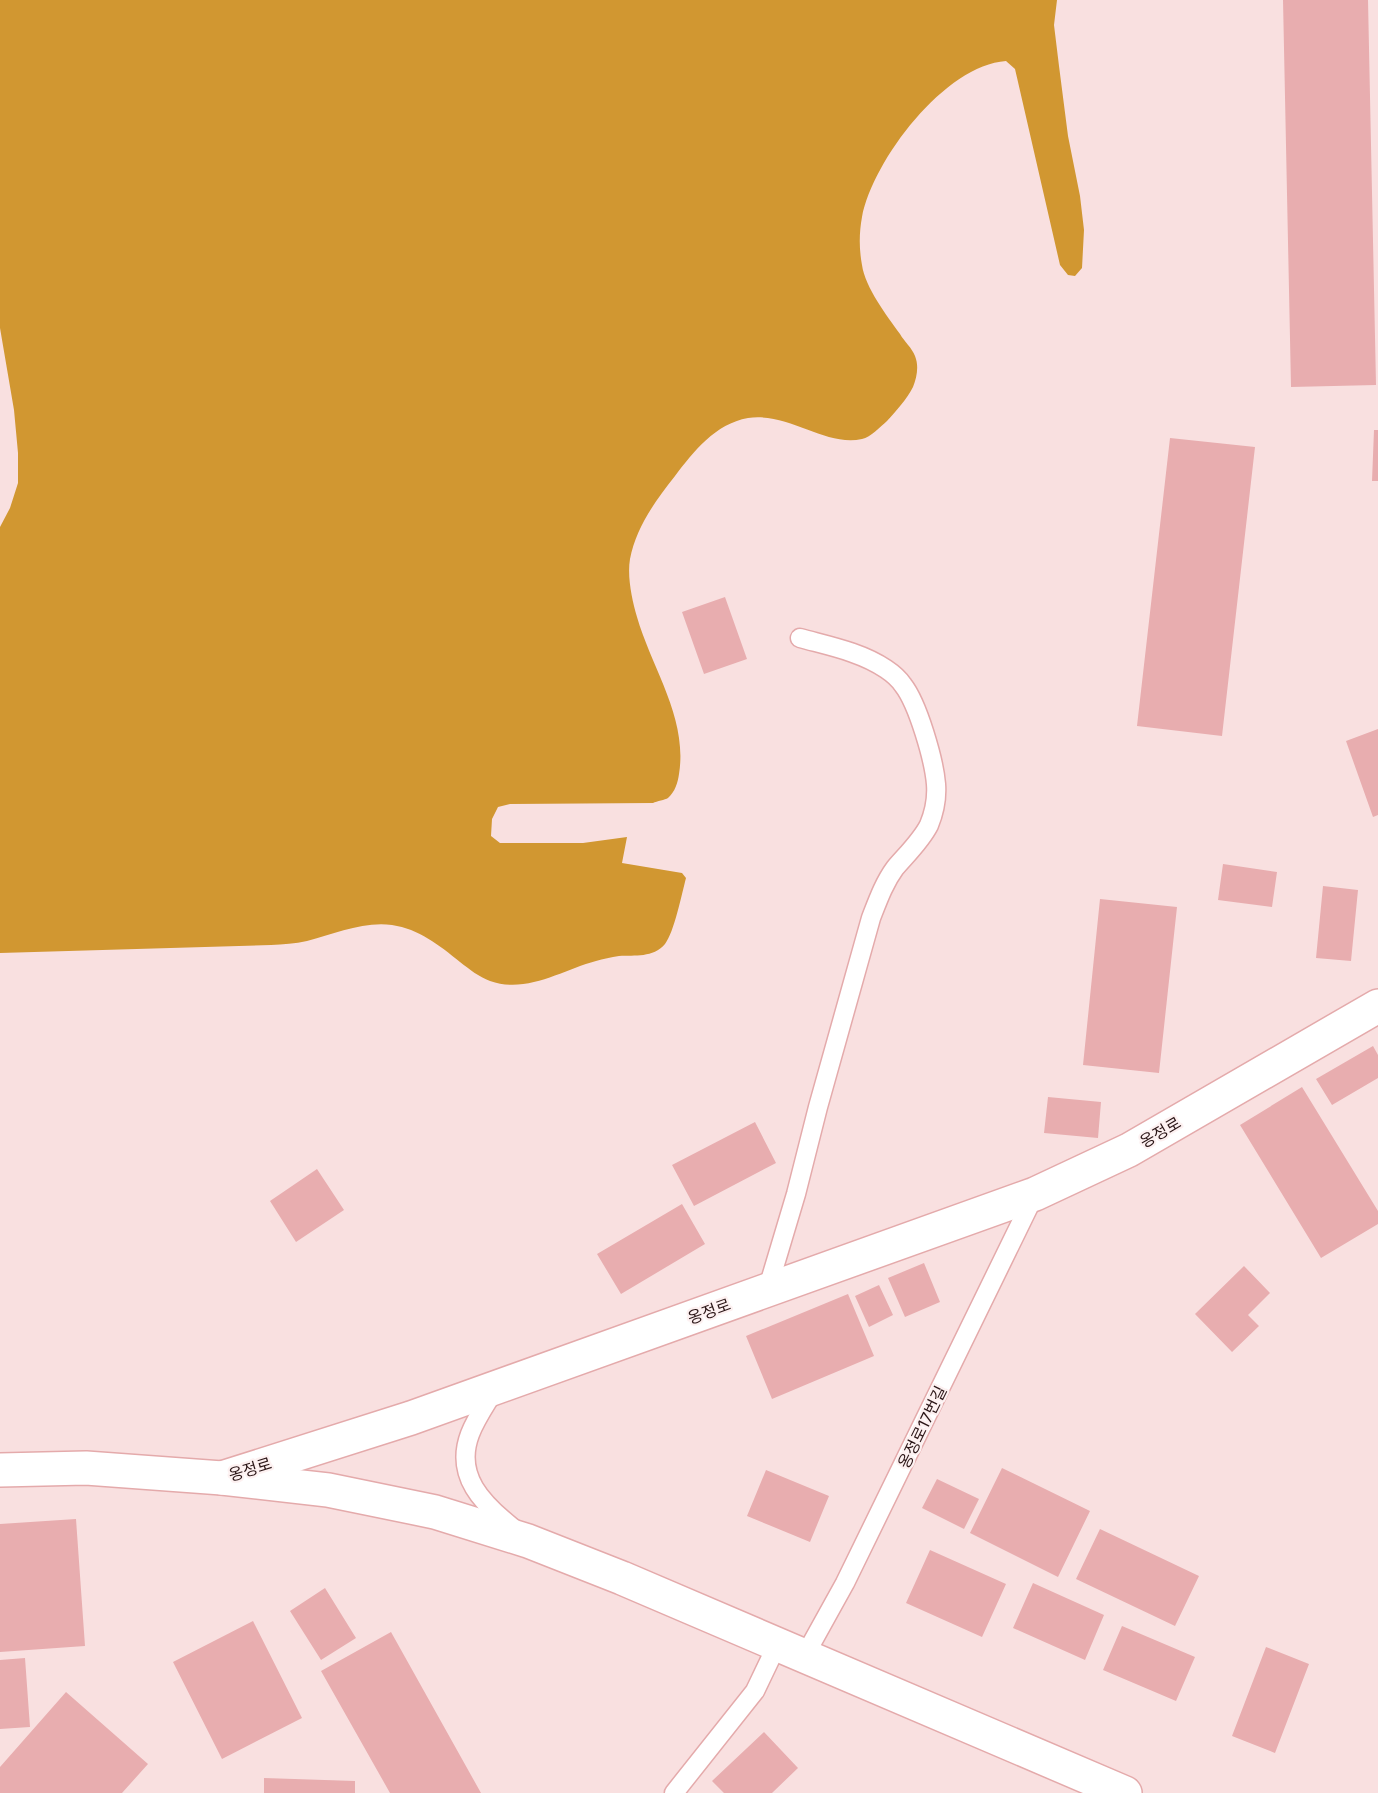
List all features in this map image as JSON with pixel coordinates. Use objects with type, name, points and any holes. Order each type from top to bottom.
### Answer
[{"type":"street","name":"옹정로","points":[[0,1470],[86,1468],[222,1478],[411,1418],[1035,1194],[1129,1150],[1378,1006]]},
{"type":"street","points":[[222,1478],[328,1490],[435,1512],[528,1541],[622,1578],[1125,1793]]},
{"type":"lane","points":[[767,1291],[796,1194],[871,918],[881,891],[893,871],[928,826],[934,807],[936,786],[933,765],[922,730],[912,700],[903,685],[888,670],[872,660],[800,638]]},
{"type":"lane","name":"옹정로17번길","points":[[674,1793],[845,1583],[1035,1194]]},
{"type":"lane","points":[[496,1388],[470,1434],[465,1459],[472,1486],[488,1508],[528,1541]]},
{"type":"shaded area","points":[[0,0],[1057,0],[1054,25],[1068,136],[1084,230],[1082,268],[1075,276],[1068,275],[1060,265],[1015,69],[1006,61],[983,67],[959,79],[915,119],[896,144],[869,194],[861,223],[860,253],[867,283],[912,350],[916,360],[916,379],[908,396],[887,421],[862,439],[834,438],[778,420],[763,418],[748,418],[725,426],[706,440],[682,467],[654,505],[637,536],[629,566],[632,596],[643,636],[674,713],[678,733],[679,774],[673,793],[667,799],[653,803],[510,804],[498,807],[492,819],[491,836],[500,843],[583,843],[627,837],[622,863],[682,873],[686,878],[672,931],[665,944],[655,952],[601,960],[531,983],[517,985],[490,981],[420,934],[402,927],[381,924],[360,926],[289,944],[0,953],[0,527],[10,508],[18,483],[18,453],[14,410],[0,328]]},
{"type":"building","points":[[1283,0],[1368,0],[1376,385],[1291,387]]},
{"type":"building","points":[[1374,430],[1378,430],[1378,481],[1372,481]]},
{"type":"building","points":[[1170,438],[1255,447],[1222,736],[1137,726]]},
{"type":"building","points":[[725,597],[747,659],[704,674],[682,612]]},
{"type":"building","points":[[1378,729],[1378,815],[1373,817],[1346,741]]},
{"type":"building","points":[[1223,864],[1277,872],[1272,907],[1218,900]]},
{"type":"building","points":[[1323,886],[1358,890],[1351,961],[1316,958]]},
{"type":"building","points":[[1100,899],[1177,907],[1159,1073],[1083,1065]]},
{"type":"building","points":[[1373,1046],[1378,1055],[1378,1078],[1332,1105],[1316,1079]]},
{"type":"building","points":[[1302,1087],[1378,1211],[1378,1224],[1321,1258],[1240,1125]]},
{"type":"building","points":[[1048,1097],[1101,1102],[1098,1138],[1044,1133]]},
{"type":"building","points":[[755,1122],[776,1163],[694,1206],[672,1165]]},
{"type":"building","points":[[317,1169],[344,1210],[296,1242],[270,1201]]},
{"type":"building","points":[[682,1204],[705,1244],[621,1294],[597,1254]]},
{"type":"building","points":[[924,1263],[940,1302],[905,1317],[888,1278]]},
{"type":"building","points":[[1244,1266],[1270,1293],[1248,1315],[1259,1326],[1232,1352],[1195,1314]]},
{"type":"building","points":[[879,1285],[893,1315],[869,1327],[855,1296]]},
{"type":"building","points":[[848,1294],[874,1356],[772,1399],[746,1336]]},
{"type":"building","points":[[1002,1468],[1090,1511],[1058,1577],[970,1533]]},
{"type":"building","points":[[766,1470],[829,1496],[810,1542],[747,1516]]},
{"type":"building","points":[[937,1479],[979,1499],[964,1529],[922,1508]]},
{"type":"building","points":[[76,1519],[85,1646],[0,1652],[0,1524]]},
{"type":"building","points":[[1100,1529],[1199,1576],[1175,1626],[1076,1579]]},
{"type":"building","points":[[930,1550],[1006,1584],[982,1637],[906,1603]]},
{"type":"building","points":[[1033,1583],[1104,1615],[1085,1660],[1013,1628]]},
{"type":"building","points":[[325,1588],[356,1638],[321,1660],[290,1611]]},
{"type":"building","points":[[253,1621],[302,1718],[222,1759],[173,1662]]},
{"type":"building","points":[[1122,1626],[1195,1657],[1176,1701],[1103,1670]]},
{"type":"building","points":[[391,1632],[481,1793],[390,1793],[321,1671]]},
{"type":"building","points":[[1266,1647],[1309,1664],[1275,1753],[1232,1736]]},
{"type":"building","points":[[25,1658],[30,1727],[0,1729],[0,1660]]},
{"type":"building","points":[[66,1692],[148,1764],[122,1793],[0,1793],[0,1767]]},
{"type":"building","points":[[764,1732],[798,1768],[772,1793],[724,1793],[712,1781]]},
{"type":"building","points":[[264,1778],[355,1781],[355,1793],[264,1793]]}]
